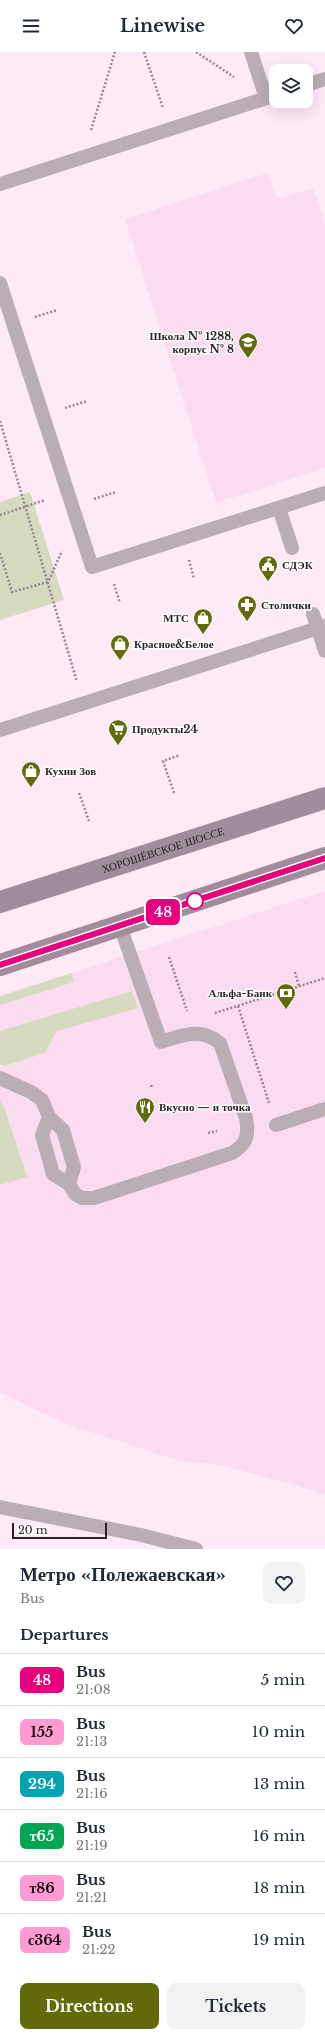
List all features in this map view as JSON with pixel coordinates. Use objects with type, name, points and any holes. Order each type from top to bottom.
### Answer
[{"type":"main road","name":"ХОРОШЁВСКОЕ ШОССЕ","points":[[0,902],[325,798]]},
{"type":"main road","points":[[0,965],[325,858]]},
{"type":"lane","points":[[251,52],[269,92]]},
{"type":"lane","points":[[313,83],[325,79]]},
{"type":"lane","points":[[0,184],[269,98]]},
{"type":"lane","points":[[0,283],[92,567],[325,493]]},
{"type":"lane","points":[[279,508],[292,548]]},
{"type":"lane","points":[[313,614],[321,627],[325,651]]},
{"type":"lane","points":[[0,730],[321,627]]},
{"type":"lane","points":[[49,1118],[42,1136],[54,1174],[69,1184],[75,1194],[82,1198],[94,1198],[232,1153],[242,1147],[247,1139],[248,1129],[246,1118],[220,1044],[211,1036],[199,1033],[184,1035],[161,1042],[120,926]]},
{"type":"lane","points":[[0,1078],[31,1092],[42,1100],[49,1118],[63,1130],[74,1167],[69,1184]]},
{"type":"lane","points":[[276,1125],[325,1109]]},
{"type":"lane","points":[[0,1507],[141,1535],[196,1549]]},
{"type":"path","points":[[82,157],[115,52]]},
{"type":"path","points":[[144,52],[170,129]]},
{"type":"path","points":[[196,52],[269,96]]},
{"type":"path","points":[[0,421],[84,703]]},
{"type":"path","points":[[0,515],[68,493]]},
{"type":"path","points":[[48,582],[76,520]]},
{"type":"path","points":[[0,553],[12,592],[48,582]]},
{"type":"path","points":[[174,793],[163,761],[180,755]]},
{"type":"path","points":[[79,793],[89,821]]},
{"type":"path","points":[[169,957],[184,1003]]},
{"type":"path","points":[[295,972],[299,986]]},
{"type":"path","points":[[210,1014],[325,978]]},
{"type":"path","points":[[238,1006],[276,1125]]},
{"type":"shaded area","name":"Школа № 1288, корпус № 8","points":[[268,173],[277,199],[313,188],[325,224],[325,468],[216,503],[125,219]]},
{"type":"shaded area","points":[[325,891],[325,1494],[222,1465],[180,1461],[72,1426],[0,1393],[0,996]]},
{"type":"green space","points":[[30,492],[64,600],[0,620],[0,502]]},
{"type":"green space","points":[[72,973],[74,982],[0,1005],[0,996]]},
{"type":"green space","points":[[132,991],[138,1008],[57,1031],[45,1053],[4,1066],[0,1064],[0,1031]]},
{"type":"green space","points":[[0,1100],[5,1109],[27,1177],[0,1185]]},
{"type":"bus line","name":"48","points":[[0,965],[325,858]]},
{"type":"place","name":"Школа № 1288, корпус № 8","points":[[248,359]]},
{"type":"place","name":"СДЭК","points":[[268,582]]},
{"type":"place","name":"Столички","points":[[247,622]]},
{"type":"place","name":"МТС","points":[[203,635]]},
{"type":"place","name":"Красное&Белое","points":[[120,661]]},
{"type":"place","name":"Продукты24","points":[[118,746]]},
{"type":"place","name":"Кухни Зов","points":[[31,788]]},
{"type":"place","name":"Альфа-Банк","points":[[286,1010]]},
{"type":"place","name":"Вкусно — и точка","points":[[145,1124]]}]
